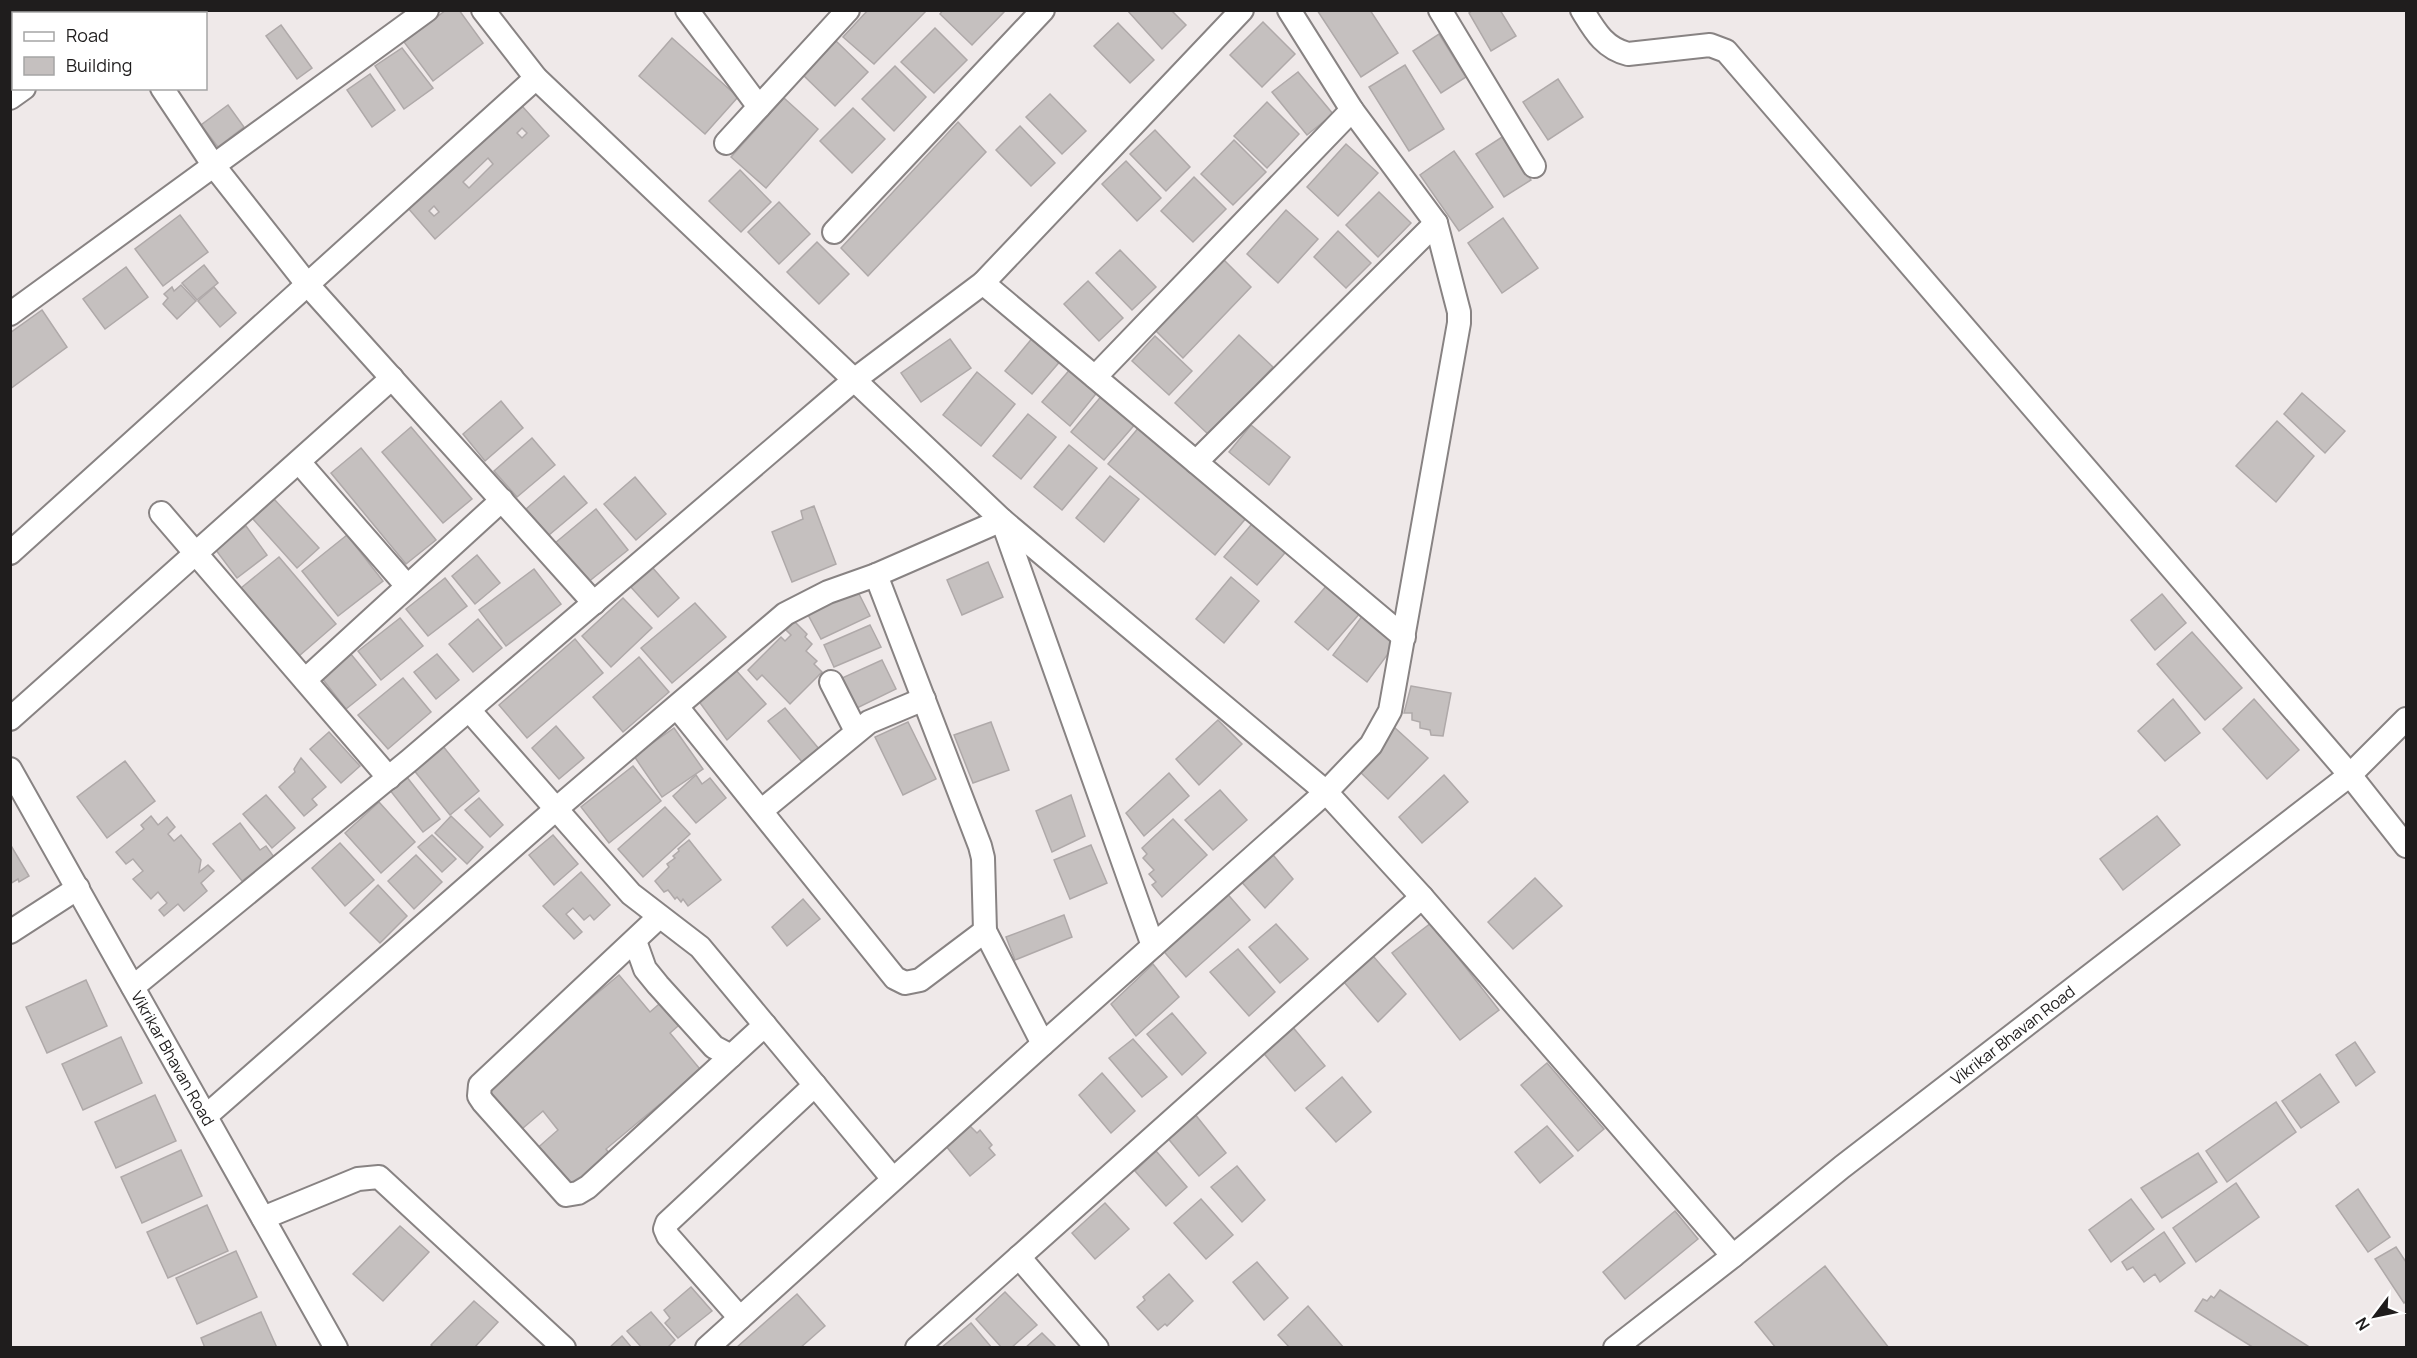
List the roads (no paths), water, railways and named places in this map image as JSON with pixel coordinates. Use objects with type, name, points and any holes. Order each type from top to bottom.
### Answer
[{"type":"street","points":[[10,314],[427,10]]},
{"type":"street","points":[[483,10],[536,78],[1002,520],[1326,792],[1422,897],[1733,1256]]},
{"type":"street","points":[[687,10],[759,107]]},
{"type":"street","points":[[726,143],[848,10]]},
{"type":"street","points":[[834,232],[1042,10]]},
{"type":"street","points":[[133,987],[470,710],[854,380],[983,283],[1242,10]]},
{"type":"street","points":[[707,1347],[1042,1044],[1326,792],[1363,754],[1381,730],[1390,711],[1459,323],[1456,299],[1451,288],[1436,223],[1352,110],[1290,10]]},
{"type":"street","points":[[1440,10],[1534,166]]},
{"type":"street","points":[[1582,10],[1598,36],[1616,51],[1628,54],[1710,45],[1726,51],[2350,775],[2406,846]]},
{"type":"street","points":[[10,553],[536,78]]},
{"type":"street","points":[[163,90],[214,166],[307,284],[594,603]]},
{"type":"street","points":[[1095,377],[1352,110]]},
{"type":"street","points":[[1196,462],[1436,223]]},
{"type":"street","points":[[983,283],[1404,637]]},
{"type":"street","points":[[10,718],[392,378]]},
{"type":"street","points":[[299,462],[407,586]]},
{"type":"street","points":[[305,680],[502,500]]},
{"type":"street","points":[[161,513],[389,778]]},
{"type":"street","points":[[206,1116],[556,809],[785,614],[828,592],[876,575],[1002,520]]},
{"type":"street","points":[[1002,520],[1152,946]]},
{"type":"street","points":[[876,575],[980,846],[983,858],[985,931],[1042,1044]]},
{"type":"street","points":[[831,682],[856,731]]},
{"type":"street","points":[[761,811],[856,731],[882,716],[924,699]]},
{"type":"street","points":[[677,707],[895,978],[905,983],[920,980],[985,931]]},
{"type":"street","points":[[470,710],[631,894],[700,946],[893,1179]]},
{"type":"street","name":"Vikrikar Bhavan Road","points":[[1615,1347],[1733,1256],[1842,1167],[2350,775],[2406,719]]},
{"type":"street","name":"Vikrikar Bhavan Road","points":[[12,773],[336,1347]]},
{"type":"street","points":[[10,932],[78,888]]},
{"type":"street","points":[[917,1347],[1422,897]]},
{"type":"street","points":[[659,917],[480,1085],[479,1096],[483,1102],[566,1195],[578,1193],[588,1187],[765,1025]]},
{"type":"street","points":[[635,941],[645,969],[658,985],[714,1047],[731,1056]]},
{"type":"street","points":[[740,1318],[668,1236],[665,1229],[667,1223],[815,1085]]},
{"type":"street","points":[[263,1218],[358,1179],[379,1177],[564,1347]]},
{"type":"street","points":[[1019,1257],[1097,1347]]}]
